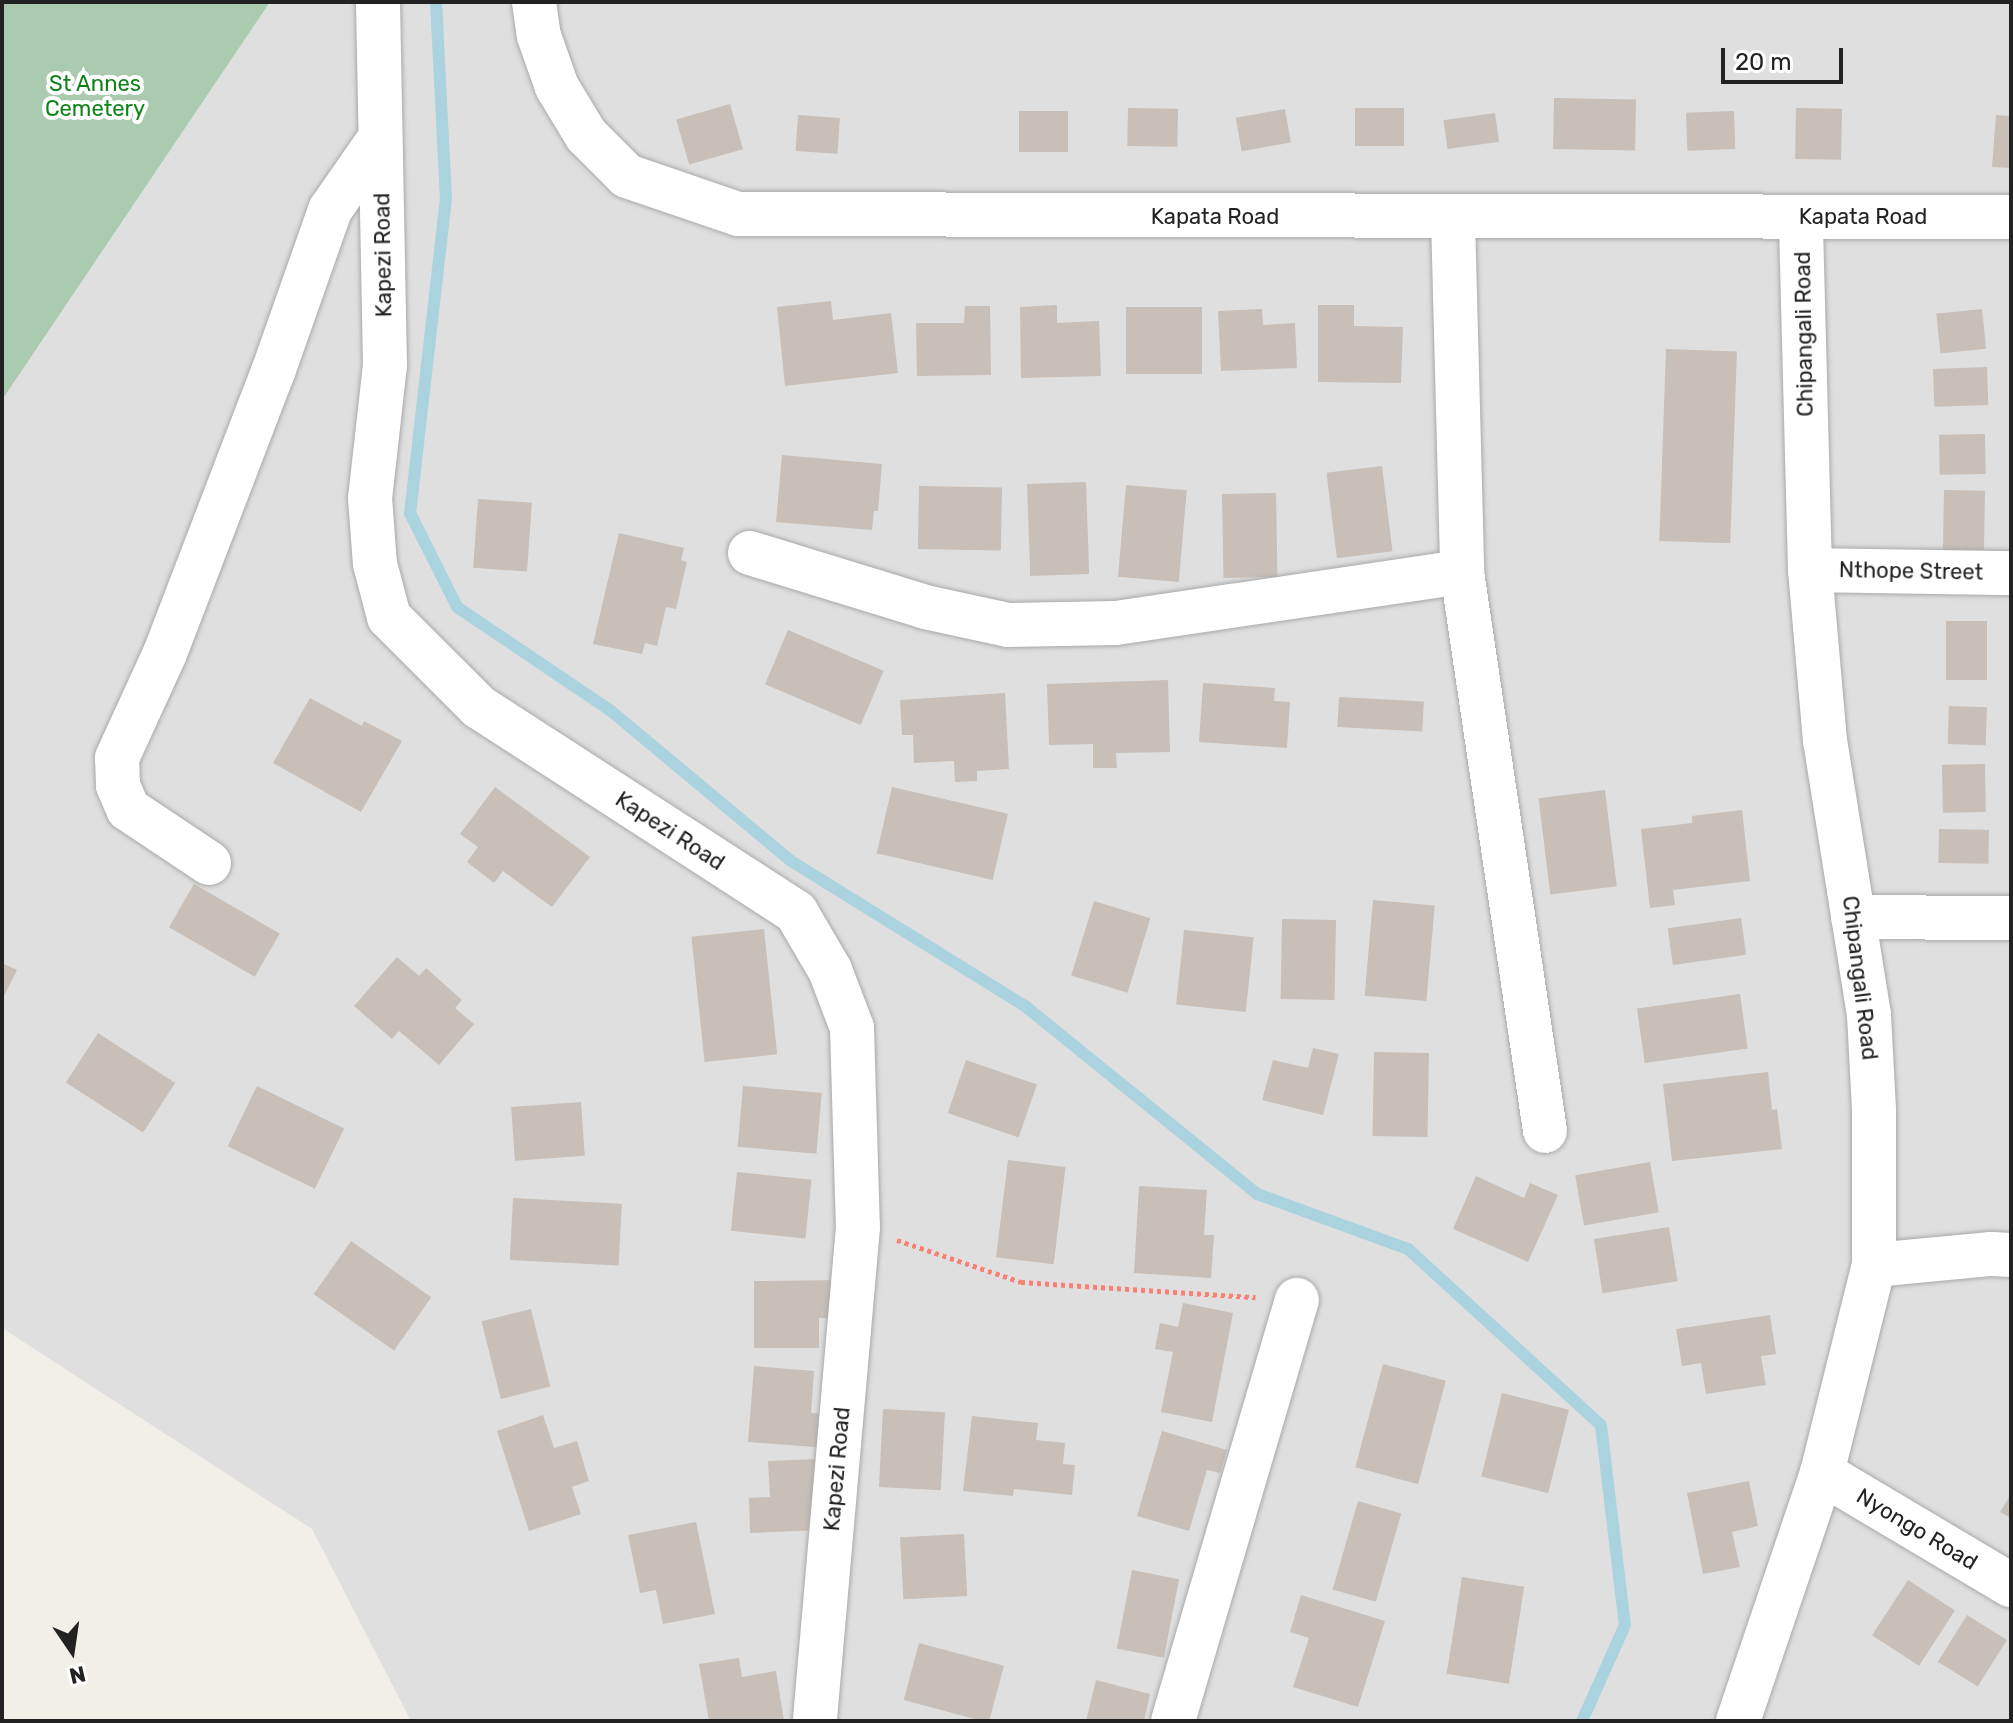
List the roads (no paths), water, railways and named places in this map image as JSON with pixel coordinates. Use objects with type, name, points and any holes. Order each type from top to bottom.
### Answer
[{"type":"street","name":"Kapezi Road","points":[[378,2],[385,365],[370,498],[375,564],[389,617],[479,707],[796,912],[830,970],[852,1028],[858,1227],[815,1721]]},
{"type":"street","name":"Kapata Road","points":[[534,2],[539,36],[557,87],[586,135],[627,176],[738,214],[2011,217]]},
{"type":"street","points":[[209,863],[128,809],[118,785],[117,758],[171,638],[273,372],[330,210],[380,138]]},
{"type":"street","name":"Chipangali Road","points":[[1738,1721],[1822,1473],[1874,1265],[1874,1110],[1869,1015],[1825,741],[1810,570],[1801,217]]},
{"type":"street","points":[[1453,218],[1462,572],[1545,1131]]},
{"type":"street","points":[[750,553],[925,607],[1008,625],[1116,623],[1462,572]]},
{"type":"street","name":"Nthope Street","points":[[1810,570],[2011,573]]},
{"type":"street","points":[[1853,917],[2011,918]]},
{"type":"street","points":[[1874,1265],[1991,1254],[2011,1255]]},
{"type":"street","points":[[1173,1721],[1297,1300]]},
{"type":"street","name":"Nyongo Road","points":[[1822,1473],[2011,1585]]},
{"type":"waterway","points":[[436,2],[446,198],[410,513],[457,607],[611,711],[791,861],[1025,1006],[1257,1194],[1408,1249],[1601,1425],[1625,1625],[1582,1721]]},
{"type":"park label","name":"St Annes Cemetery","points":[[95,96]]}]
